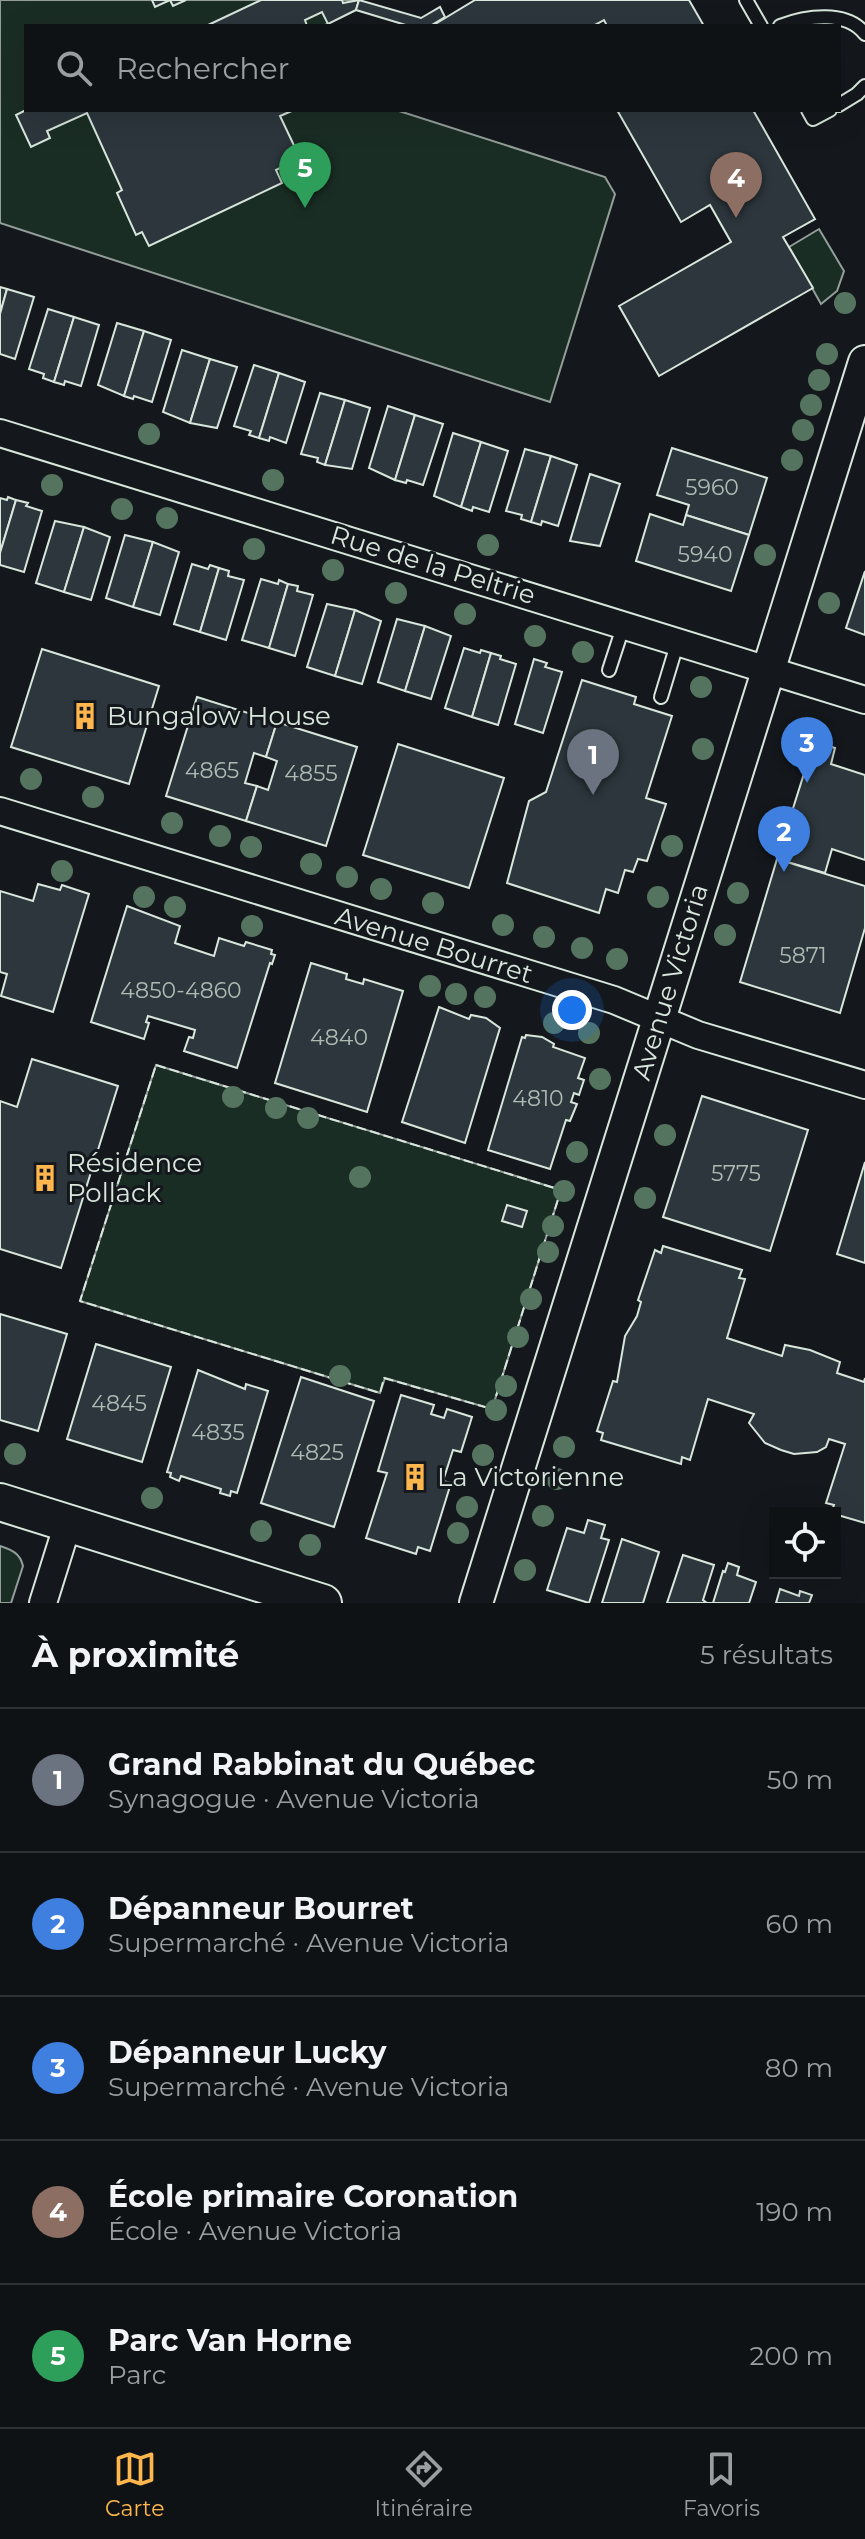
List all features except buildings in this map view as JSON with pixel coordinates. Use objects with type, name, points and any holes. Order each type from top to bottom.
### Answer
[{"type":"main road","points":[[0,1502],[323,1603]]},
{"type":"street","name":"Avenue Victoria","points":[[476,1603],[865,362]]},
{"type":"street","name":"Rue de la Peltrie","points":[[0,433],[865,700]]},
{"type":"street","name":"Avenue Bourret","points":[[0,811],[614,1000],[698,1035],[865,1085]]},
{"type":"street","points":[[43,1603],[68,1523]]},
{"type":"lane","points":[[746,0],[760,24]]},
{"type":"lane","points":[[794,24],[838,18],[854,23],[865,34]]},
{"type":"lane","points":[[841,104],[865,86]]},
{"type":"lane","points":[[809,112],[813,119],[826,112]]},
{"type":"lane","points":[[609,670],[624,624]]},
{"type":"lane","points":[[661,697],[678,641]]},
{"type":"green space","points":[[0,0],[359,0],[356,10],[327,24],[24,24],[24,112],[402,112],[605,177],[615,194],[550,402],[0,223]]},
{"type":"green space","points":[[819,229],[844,271],[837,291],[821,304],[789,247]]},
{"type":"green space","points":[[156,1065],[561,1190],[492,1409],[385,1378],[380,1393],[80,1301]]},
{"type":"green space","points":[[0,1546],[15,1553],[23,1566],[11,1603],[0,1603]]},
{"type":"fence","points":[[156,1065],[561,1190],[492,1409],[384,1378],[380,1393],[80,1301],[156,1065]]},
{"type":"place","name":"Parc Van Horne","points":[[305,208]]},
{"type":"place","name":"École primaire Coronation","points":[[736,218]]},
{"type":"place","name":"Bungalow House","points":[[85,716]]},
{"type":"place","name":"Dépanneur Lucky","points":[[807,783]]},
{"type":"place","name":"Grand Rabbinat du Québec","points":[[593,795]]},
{"type":"place","name":"Dépanneur Bourret","points":[[784,872]]},
{"type":"place","name":"Résidence Pollack","points":[[45,1178]]},
{"type":"place","name":"La Victorienne","points":[[415,1477]]}]
